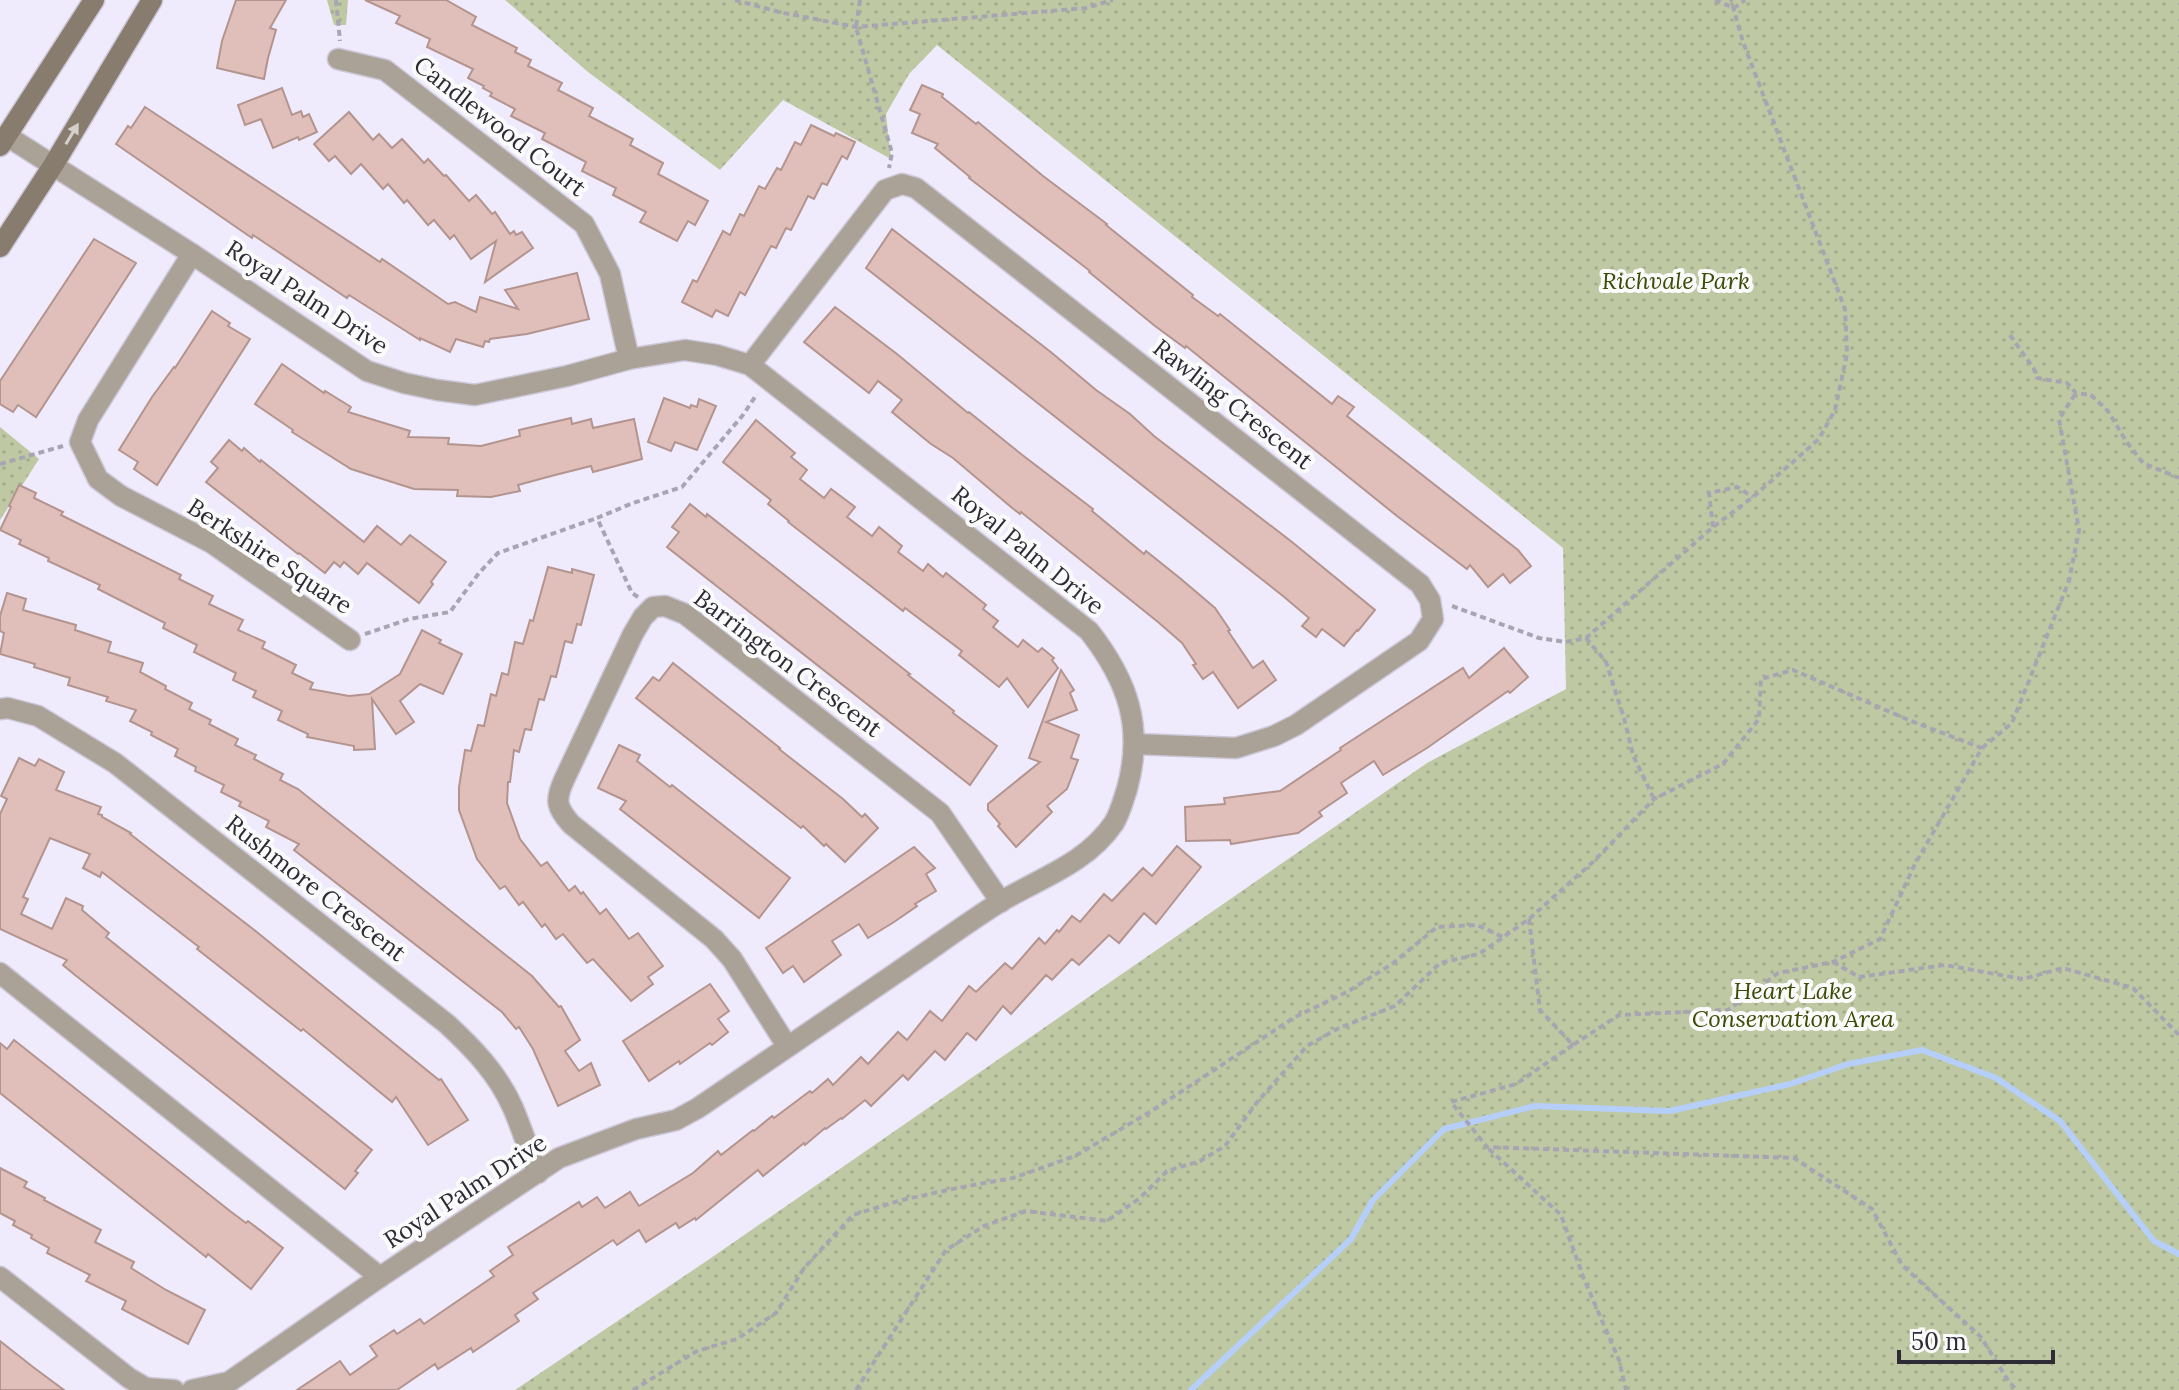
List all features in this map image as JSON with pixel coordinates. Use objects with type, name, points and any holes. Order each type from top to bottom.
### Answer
[{"type":"main road","points":[[4,141],[94,0]]},
{"type":"main road","points":[[0,247],[54,164],[152,0]]},
{"type":"street","name":"Candlewood Court","points":[[338,59],[385,70],[584,224],[610,274],[629,359]]},
{"type":"street","name":"Royal Palm Drive","points":[[4,141],[54,164],[367,371],[404,383],[475,395],[567,376],[629,359],[685,350],[750,365],[1089,631],[1108,655],[1132,717],[1135,744],[1131,775],[1122,805],[1104,835],[1072,864],[1001,902],[698,1108],[676,1120],[636,1129],[559,1158],[229,1382],[192,1390]]},
{"type":"street","name":"Rawling Crescent","points":[[885,190],[902,184],[916,188],[1420,584],[1430,600],[1432,613]]},
{"type":"street","points":[[750,365],[885,190]]},
{"type":"street","points":[[88,420],[192,254]]},
{"type":"street","name":"Berkshire Square","points":[[88,420],[80,442],[98,479],[121,496],[212,543],[350,640]]},
{"type":"street","name":"Barrington Crescent","points":[[787,1046],[732,959],[714,939],[560,812],[557,796],[564,780],[633,634],[653,607],[665,606],[685,614],[940,813],[1001,902]]},
{"type":"street","points":[[1135,744],[1236,748],[1274,736],[1296,725],[1419,641],[1433,619],[1432,613]]},
{"type":"street","name":"Rushmore Crescent","points":[[0,709],[8,708],[38,716],[115,763],[447,1024],[478,1052],[500,1082],[538,1173]]},
{"type":"street","points":[[0,973],[380,1277]]},
{"type":"street","points":[[0,1277],[129,1378],[146,1388],[174,1390]]},
{"type":"path","points":[[336,0],[341,37],[338,59]]},
{"type":"path","points":[[735,0],[856,27],[1086,8],[1113,0]]},
{"type":"path","points":[[860,0],[856,27],[892,153],[885,190]]},
{"type":"path","points":[[1715,0],[1734,8]]},
{"type":"path","points":[[1432,613],[1449,605],[1539,638],[1566,642],[1586,638],[1819,439],[1835,410],[1847,354],[1845,309],[1743,42],[1731,0]]},
{"type":"path","points":[[1734,8],[1745,0]]},
{"type":"path","points":[[2010,335],[2037,378],[2067,383],[2076,393],[2091,395],[2108,411],[2143,463],[2179,478]]},
{"type":"path","points":[[350,640],[409,619],[450,612],[498,553],[682,487],[743,415],[760,389]]},
{"type":"path","points":[[1626,1390],[1619,1360],[1584,1279],[1561,1215],[1487,1147],[1451,1102],[1516,1084],[1619,1015],[1728,1010],[1778,973],[1833,962],[1880,939],[1915,864],[1982,748],[2012,723],[2069,581],[2079,530],[2059,419],[2076,393]]},
{"type":"path","points":[[0,464],[61,448],[88,420]]},
{"type":"path","points":[[1708,486],[1713,527]]},
{"type":"path","points":[[1709,493],[1737,487],[1753,497]]},
{"type":"path","points":[[597,518],[632,593],[653,607]]},
{"type":"path","points":[[1586,638],[1606,662],[1633,755],[1654,799]]},
{"type":"path","points":[[856,1390],[946,1250],[984,1226],[1026,1211],[1107,1221],[1140,1198],[1167,1171],[1200,1161],[1225,1146],[1258,1101],[1307,1046],[1339,1028],[1395,1006],[1440,963],[1479,954],[1529,919],[1594,861],[1654,799],[1723,764],[1759,719],[1761,679],[1793,670],[1982,748]]},
{"type":"path","points":[[1529,919],[1540,1010],[1573,1045]]},
{"type":"path","points":[[633,1390],[697,1351],[737,1339],[776,1313],[804,1268],[853,1215],[916,1197],[1013,1178],[1075,1156],[1150,1112],[1295,1017],[1392,964],[1437,927],[1477,925],[1503,937]]},
{"type":"path","points":[[1833,962],[1859,977],[1945,965],[2023,979],[2063,968],[2133,988],[2179,1035]]},
{"type":"path","points":[[1487,1147],[1794,1158],[1872,1209],[1902,1265],[1981,1337],[2017,1390]]},
{"type":"green space","points":[[327,0],[348,0],[346,25],[334,25]]},
{"type":"green space","name":"Heart Lake Conservation Area","points":[[505,0],[2179,0],[2179,1390],[515,1390],[1427,763],[1566,689],[1563,548],[937,45],[909,74],[886,114],[891,159],[783,100],[720,170],[588,72]]},
{"type":"green space","points":[[0,427],[39,459],[0,520]]},
{"type":"building","points":[[236,0],[286,0],[270,28],[276,30],[264,79],[217,68],[222,41]]},
{"type":"building","points":[[365,0],[446,0],[476,17],[472,25],[517,48],[515,52],[531,60],[528,66],[562,83],[558,90],[593,108],[589,116],[633,139],[630,145],[663,163],[658,174],[708,201],[695,225],[688,221],[677,241],[640,222],[646,212],[613,195],[616,188],[582,171],[586,162],[542,139],[545,133],[511,116],[515,109],[490,96],[492,93],[484,86],[468,78],[473,69],[427,47],[430,39],[396,23],[400,16]]},
{"type":"building","points":[[922,85],[943,94],[942,97],[1107,224],[1192,297],[1218,316],[1220,314],[1332,404],[1338,396],[1354,407],[1347,416],[1518,550],[1531,566],[1510,583],[1503,574],[1488,587],[1470,565],[1467,569],[1397,516],[1186,346],[1155,326],[1090,271],[969,178],[935,148],[938,144],[912,133],[920,114],[910,110]]},
{"type":"building","points":[[282,88],[292,115],[301,111],[303,117],[309,114],[317,132],[273,148],[261,119],[245,125],[238,105]]},
{"type":"building","points":[[145,107],[448,304],[455,302],[476,312],[480,297],[518,309],[505,290],[577,273],[589,319],[527,334],[490,339],[489,342],[485,341],[483,347],[456,339],[450,352],[420,340],[349,295],[347,298],[253,235],[252,238],[116,144]]},
{"type":"building","points":[[349,112],[373,140],[379,134],[392,148],[402,139],[424,163],[428,159],[446,175],[469,201],[476,195],[492,214],[495,212],[510,234],[522,232],[533,248],[485,282],[496,241],[471,259],[454,235],[450,239],[434,220],[428,225],[407,200],[404,203],[388,184],[383,189],[361,164],[351,174],[335,156],[329,161],[314,144]]},
{"type":"building","points":[[811,125],[855,142],[847,159],[842,156],[827,185],[822,183],[814,199],[808,196],[791,230],[786,228],[776,248],[771,246],[745,295],[740,292],[728,316],[716,310],[712,317],[682,302],[693,280],[697,282],[723,231],[730,235],[759,186],[765,189],[777,168],[781,170],[795,142],[801,145]]},
{"type":"building","points":[[892,229],[1375,610],[1358,631],[1344,646],[1322,629],[1316,637],[1302,626],[1309,618],[1283,596],[866,268]]},
{"type":"building","points":[[94,239],[136,263],[36,417],[18,405],[13,412],[0,404],[0,381]]},
{"type":"building","points":[[835,307],[1093,509],[1144,554],[1146,551],[1181,579],[1215,608],[1253,668],[1263,661],[1276,680],[1238,708],[1213,672],[1203,679],[1182,643],[1158,622],[892,412],[902,400],[878,381],[869,393],[804,342]]},
{"type":"building","points":[[212,311],[230,323],[228,326],[250,339],[157,485],[134,469],[138,462],[119,450]]},
{"type":"building","points":[[282,364],[351,407],[348,412],[410,431],[408,437],[449,438],[448,444],[481,446],[520,436],[519,430],[571,418],[572,424],[591,419],[593,428],[634,419],[642,459],[593,472],[591,466],[555,475],[518,485],[520,491],[491,497],[457,496],[458,490],[414,489],[351,469],[292,432],[255,404]]},
{"type":"building","points":[[664,398],[690,408],[691,405],[697,407],[699,399],[716,406],[697,450],[675,442],[671,451],[648,442]]},
{"type":"building","points":[[756,420],[795,453],[791,457],[807,470],[800,479],[824,498],[831,489],[855,507],[847,517],[872,536],[879,527],[902,546],[898,552],[923,571],[928,564],[943,577],[946,573],[986,605],[983,609],[998,621],[993,627],[1018,647],[1023,640],[1038,652],[1042,648],[1054,658],[1052,660],[1058,668],[1028,707],[1007,678],[999,687],[959,655],[962,651],[905,608],[903,611],[788,522],[768,504],[771,500],[723,462]]},
{"type":"building","points":[[229,440],[242,451],[244,448],[261,460],[364,542],[377,526],[401,545],[410,535],[446,562],[419,603],[367,563],[358,574],[344,562],[340,567],[334,562],[325,573],[206,482],[218,468],[211,462]]},
{"type":"building","points":[[19,485],[36,493],[34,498],[63,512],[61,515],[181,575],[179,579],[213,596],[209,604],[243,620],[238,630],[265,642],[262,648],[296,665],[292,673],[313,683],[310,689],[349,696],[369,694],[400,674],[422,630],[441,640],[439,643],[462,654],[443,694],[420,684],[400,701],[414,722],[396,734],[372,699],[375,749],[354,750],[354,746],[307,737],[308,734],[278,720],[282,711],[253,697],[256,691],[233,680],[236,673],[194,652],[197,645],[163,628],[165,623],[98,589],[100,585],[48,561],[49,558],[19,544],[21,540],[0,530]]},
{"type":"building","points":[[690,504],[706,517],[707,514],[910,674],[953,713],[997,746],[970,785],[667,547],[679,532],[672,527]]},
{"type":"building","points":[[548,567],[594,575],[581,625],[577,624],[572,643],[565,641],[556,677],[551,676],[544,700],[539,699],[531,730],[525,729],[519,752],[514,750],[507,803],[520,839],[541,866],[547,862],[569,891],[575,886],[600,914],[606,909],[629,939],[638,933],[663,966],[648,977],[653,984],[631,1001],[593,959],[587,963],[563,934],[556,939],[545,924],[542,927],[523,902],[519,905],[505,886],[500,889],[477,859],[459,810],[465,750],[471,751],[478,725],[484,726],[491,694],[496,696],[502,673],[508,675],[515,642],[523,644],[530,620],[533,621]]},
{"type":"building","points":[[7,593],[26,599],[23,610],[76,625],[75,630],[111,642],[108,652],[143,663],[140,672],[192,703],[189,709],[238,739],[235,745],[256,755],[254,759],[283,774],[280,780],[298,789],[532,976],[561,1006],[580,1040],[565,1051],[579,1071],[591,1063],[600,1085],[558,1106],[533,1049],[519,1027],[516,1029],[502,1012],[294,850],[299,844],[266,827],[269,821],[239,806],[241,802],[221,792],[224,785],[195,771],[196,767],[175,756],[178,749],[130,721],[136,710],[106,701],[108,697],[68,685],[70,678],[0,654],[4,633],[0,631],[0,616]]},
{"type":"building","points":[[1504,648],[1528,677],[1510,693],[1508,691],[1383,775],[1374,761],[1341,783],[1347,793],[1319,812],[1322,816],[1298,833],[1231,844],[1230,840],[1186,841],[1185,807],[1225,804],[1224,798],[1280,791],[1463,668],[1469,678]]},
{"type":"building","points":[[673,663],[862,817],[865,814],[878,828],[845,862],[826,844],[824,846],[803,826],[801,828],[636,698],[653,677],[659,681]]},
{"type":"building","points":[[1061,670],[1074,690],[1070,693],[1077,710],[1046,722],[1079,735],[1071,758],[1078,760],[1067,789],[1047,806],[1052,812],[1016,847],[998,826],[1000,824],[988,810],[988,804],[1040,762],[1029,758]]},
{"type":"building","points":[[619,745],[640,755],[637,761],[790,878],[759,918],[620,809],[626,801],[598,788]]},
{"type":"building","points":[[19,758],[35,766],[39,759],[64,772],[56,790],[101,807],[98,814],[131,833],[441,1079],[468,1120],[428,1145],[396,1097],[392,1102],[102,872],[100,877],[83,868],[90,854],[50,838],[23,897],[28,899],[21,914],[52,929],[66,898],[83,906],[82,910],[109,933],[106,937],[372,1150],[345,1189],[75,975],[63,965],[67,960],[0,929],[0,814],[7,799],[1,796]]},
{"type":"building","points":[[1177,846],[1201,867],[1156,924],[1144,913],[1119,943],[1109,935],[1079,965],[1072,959],[1052,980],[1046,975],[1011,1014],[1003,1006],[976,1040],[967,1033],[945,1060],[935,1051],[908,1080],[903,1075],[871,1106],[865,1100],[763,1176],[758,1170],[696,1220],[679,1228],[676,1223],[646,1242],[639,1230],[617,1245],[613,1240],[533,1293],[538,1299],[515,1315],[519,1321],[473,1352],[471,1348],[438,1369],[435,1364],[397,1390],[297,1390],[340,1361],[350,1375],[377,1356],[370,1346],[394,1330],[397,1334],[420,1319],[424,1324],[494,1276],[490,1271],[513,1255],[508,1247],[579,1202],[582,1207],[597,1197],[605,1208],[630,1192],[639,1206],[693,1173],[718,1151],[721,1155],[828,1079],[833,1085],[861,1057],[868,1064],[898,1032],[907,1040],[930,1011],[942,1021],[969,986],[976,992],[1005,963],[1012,969],[1039,938],[1045,944],[1072,916],[1080,922],[1104,894],[1112,901],[1143,868],[1152,876]]},
{"type":"building","points":[[914,847],[935,868],[926,874],[936,891],[868,938],[859,924],[832,941],[841,955],[804,982],[793,966],[783,973],[766,948]]},
{"type":"building","points":[[710,984],[729,1011],[718,1019],[728,1032],[712,1045],[710,1043],[649,1081],[623,1041]]},
{"type":"building","points":[[14,1040],[230,1211],[283,1248],[251,1289],[208,1254],[206,1257],[0,1093],[0,1043],[7,1049]]},
{"type":"building","points":[[0,1168],[27,1182],[24,1187],[44,1200],[101,1230],[95,1242],[134,1262],[131,1268],[205,1310],[188,1344],[122,1309],[126,1301],[86,1281],[90,1275],[47,1253],[49,1248],[0,1213]]},
{"type":"building","points":[[0,1341],[33,1367],[64,1390],[0,1390]]},
{"type":"waterway","points":[[1191,1390],[1351,1239],[1373,1200],[1444,1129],[1535,1106],[1670,1111],[1790,1084],[1848,1064],[1922,1050],[1996,1078],[2060,1121],[2154,1241],[2179,1254]]},
{"type":"park label","name":"Richvale Park","points":[[1676,280]]}]
